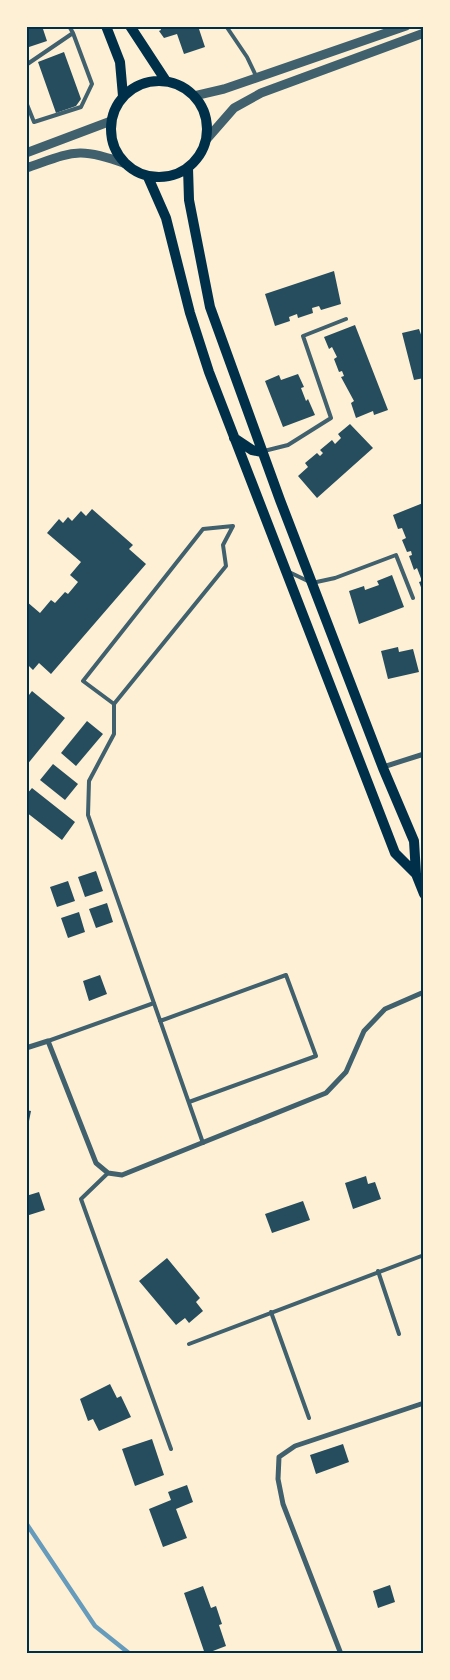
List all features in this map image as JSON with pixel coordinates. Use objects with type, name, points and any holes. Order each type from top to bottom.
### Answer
[{"type":"main road","points":[[106,26],[120,62],[123,96]]},
{"type":"main road","points":[[130,26],[166,81]]},
{"type":"main road","points":[[150,81],[166,81],[181,86],[194,96],[203,109],[207,124],[206,140],[199,155],[188,168],[169,176],[148,177],[136,172],[116,152],[111,137],[111,121],[115,108],[123,96],[136,86],[150,81]]},
{"type":"main road","points":[[188,168],[189,200],[210,307],[262,452],[383,768],[414,841],[416,874],[424,894]]},
{"type":"main road","points":[[148,177],[166,218],[190,313],[234,438],[283,567],[395,853],[416,874]]},
{"type":"main road","points":[[234,438],[252,450],[262,452]]},
{"type":"street","points":[[194,96],[258,78],[406,26]]},
{"type":"street","points":[[206,140],[234,108],[261,93],[424,33]]},
{"type":"street","points":[[26,153],[111,121]]},
{"type":"street","points":[[26,168],[72,152],[87,152],[126,164]]},
{"type":"street","points":[[383,768],[424,754]]},
{"type":"street","points":[[26,1048],[48,1040],[96,1163],[108,1173],[122,1175],[326,1093],[346,1072],[364,1031],[371,1023],[385,1009],[424,992]]},
{"type":"street","points":[[341,1654],[283,1504],[278,1479],[279,1457],[295,1446],[424,1402]]},
{"type":"lane","points":[[26,102],[34,122],[81,107],[92,84],[70,26]]},
{"type":"lane","points":[[226,26],[247,57],[258,78]]},
{"type":"lane","points":[[26,65],[73,33]]},
{"type":"lane","points":[[262,452],[288,445],[331,418],[303,336],[346,319]]},
{"type":"lane","points":[[114,704],[83,681],[203,529],[233,526],[223,545],[226,566],[114,704],[114,734],[89,781],[88,815],[203,1143]]},
{"type":"lane","points":[[283,567],[292,574],[312,582],[335,578],[396,555],[413,598]]},
{"type":"lane","points":[[160,1020],[286,975],[316,1056],[189,1102]]},
{"type":"lane","points":[[48,1040],[154,1003]]},
{"type":"lane","points":[[108,1173],[81,1199],[171,1449]]},
{"type":"lane","points":[[189,1344],[424,1255]]},
{"type":"lane","points":[[378,1272],[399,1334]]},
{"type":"lane","points":[[271,1312],[309,1418]]},
{"type":"building","points":[[26,26],[42,26],[47,41],[26,48]]},
{"type":"building","points":[[160,26],[198,26],[205,47],[184,54],[177,34],[164,38],[159,31],[161,30]]},
{"type":"building","points":[[64,52],[81,99],[76,106],[56,113],[38,62]]},
{"type":"building","points":[[334,271],[341,304],[321,310],[319,306],[312,308],[313,313],[298,318],[297,314],[289,317],[290,321],[275,326],[265,294]]},
{"type":"building","points":[[355,325],[388,410],[374,415],[373,411],[356,418],[351,403],[354,401],[341,377],[344,376],[342,371],[339,372],[334,359],[337,357],[332,347],[329,349],[324,337]]},
{"type":"building","points":[[419,329],[424,343],[424,378],[414,380],[402,333]]},
{"type":"building","points":[[298,374],[304,387],[301,388],[306,401],[308,399],[315,415],[283,427],[265,381],[279,375],[281,380]]},
{"type":"building","points":[[350,424],[373,448],[317,498],[298,476],[308,467],[305,463],[317,453],[320,456],[323,453],[320,450],[332,440],[335,444],[341,438],[338,434]]},
{"type":"building","points":[[423,503],[424,595],[419,582],[422,581],[417,568],[414,570],[409,556],[412,555],[411,551],[407,552],[402,540],[406,538],[402,528],[398,529],[393,515]]},
{"type":"building","points":[[92,509],[133,545],[129,549],[146,564],[51,674],[39,663],[33,670],[26,663],[26,601],[40,613],[51,600],[55,603],[65,592],[68,594],[78,582],[70,575],[81,562],[47,533],[59,519],[63,523],[68,517],[72,521],[81,511],[86,516]]},
{"type":"building","points":[[392,575],[404,607],[359,624],[349,591],[364,586],[365,590],[379,585],[377,581]]},
{"type":"building","points":[[398,647],[399,652],[413,649],[419,672],[388,679],[381,651]]},
{"type":"building","points":[[32,691],[65,718],[26,766],[26,699]]},
{"type":"building","points":[[87,721],[103,734],[76,766],[61,753]]},
{"type":"building","points":[[53,764],[78,784],[65,800],[40,780]]},
{"type":"building","points":[[32,788],[75,822],[62,840],[26,812],[26,795]]},
{"type":"building","points":[[96,871],[103,891],[85,897],[78,877]]},
{"type":"building","points":[[68,881],[75,901],[57,907],[50,887]]},
{"type":"building","points":[[107,903],[113,922],[96,928],[89,909]]},
{"type":"building","points":[[79,912],[85,932],[68,938],[61,918]]},
{"type":"building","points":[[100,975],[107,994],[89,1001],[83,981]]},
{"type":"building","points":[[26,1110],[31,1111],[27,1131],[26,1131]]},
{"type":"building","points":[[366,1176],[368,1184],[375,1182],[381,1199],[353,1209],[345,1183]]},
{"type":"building","points":[[39,1192],[45,1210],[26,1216],[26,1196]]},
{"type":"building","points":[[303,1201],[310,1220],[272,1233],[265,1214]]},
{"type":"building","points":[[167,1258],[200,1298],[196,1302],[203,1311],[189,1323],[185,1318],[176,1325],[139,1281]]},
{"type":"building","points":[[110,1384],[117,1398],[121,1396],[131,1417],[99,1431],[93,1419],[88,1421],[80,1399]]},
{"type":"building","points":[[152,1439],[164,1475],[135,1486],[122,1449]]},
{"type":"building","points":[[343,1444],[349,1462],[316,1474],[310,1455]]},
{"type":"building","points":[[187,1485],[193,1502],[176,1509],[187,1538],[163,1547],[149,1509],[171,1500],[168,1492]]},
{"type":"building","points":[[390,1585],[395,1602],[378,1608],[373,1591]]},
{"type":"building","points":[[203,1586],[211,1608],[216,1606],[222,1624],[219,1625],[226,1646],[205,1654],[184,1593]]},
{"type":"waterway","points":[[26,1523],[95,1626],[130,1654]]}]
